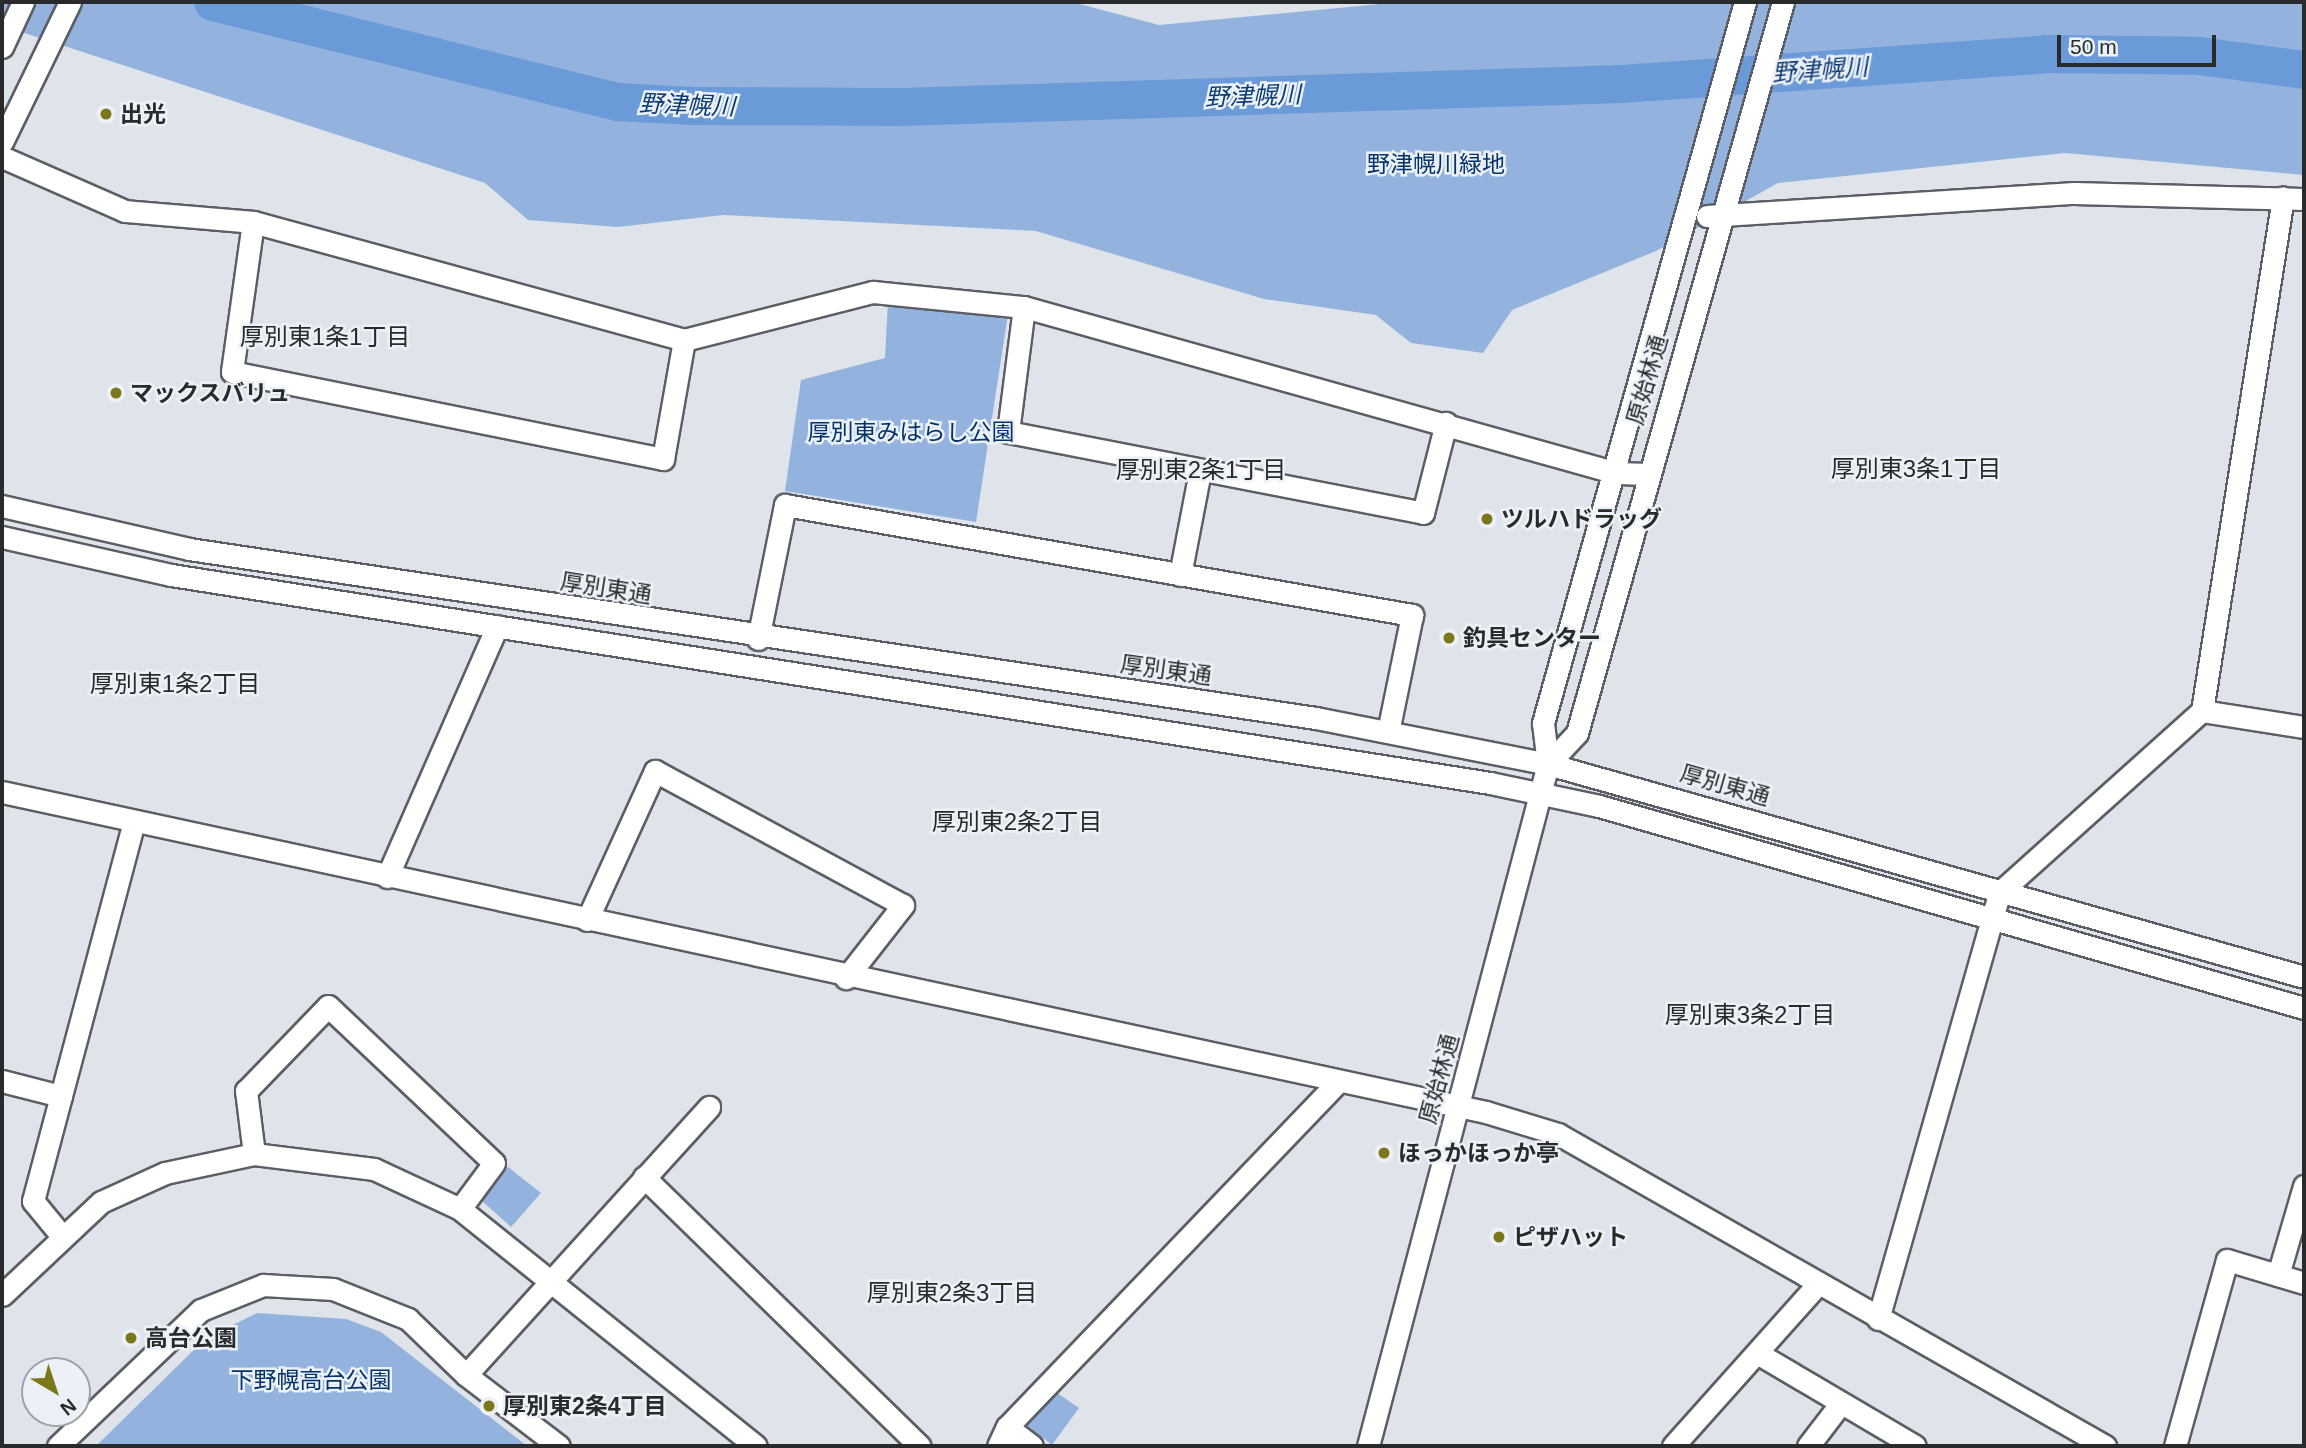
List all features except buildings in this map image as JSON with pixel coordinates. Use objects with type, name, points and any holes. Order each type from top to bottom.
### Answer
[{"type":"street","points":[[2,142],[70,2]]},
{"type":"street","name":"原始林通","points":[[1367,1446],[1541,795],[1548,764],[1543,723],[1617,472],[1745,2]]},
{"type":"street","name":"原始林通","points":[[1548,764],[1577,733],[1720,217],[1783,2]]},
{"type":"street","points":[[2,47],[22,4]]},
{"type":"street","points":[[2,157],[125,211],[253,222],[684,340],[873,292],[1024,307],[1617,472],[1648,474]]},
{"type":"street","points":[[1687,215],[1720,217],[2074,193],[2294,198],[2202,711],[2000,892],[1989,922],[1878,1319]]},
{"type":"street","points":[[253,222],[232,372],[663,459],[684,340]]},
{"type":"street","points":[[1024,307],[1008,432],[1423,513],[1446,424]]},
{"type":"street","points":[[1180,575],[1200,471]]},
{"type":"street","points":[[758,639],[785,505],[1412,615],[1388,732]]},
{"type":"street","name":"厚別東通","points":[[2,506],[189,549],[758,639],[1388,732],[1548,764],[2304,977]]},
{"type":"street","points":[[2,537],[171,575],[1306,751],[1599,806],[1989,922],[2304,1009]]},
{"type":"street","points":[[387,877],[497,626]]},
{"type":"street","points":[[2202,711],[2304,727]]},
{"type":"street","points":[[587,920],[655,771],[904,905],[846,978]]},
{"type":"street","points":[[2,792],[1337,1083],[1558,1134],[1878,1319],[2105,1446]]},
{"type":"street","points":[[61,1235],[33,1201],[134,821]]},
{"type":"street","points":[[254,1154],[246,1091],[328,1006],[494,1163],[460,1209]]},
{"type":"street","points":[[2,1081],[61,1096]]},
{"type":"street","points":[[998,1446],[1007,1427],[1337,1083]]},
{"type":"street","points":[[466,1375],[709,1107]]},
{"type":"street","points":[[2,1295],[61,1235],[101,1202],[165,1173],[254,1154],[374,1170],[460,1209],[756,1446]]},
{"type":"street","points":[[644,1177],[920,1446]]},
{"type":"street","points":[[2278,1275],[2304,1186]]},
{"type":"street","points":[[2175,1446],[2227,1260],[2304,1283]]},
{"type":"street","points":[[1673,1446],[1818,1284]]},
{"type":"street","points":[[58,1446],[201,1310],[263,1285],[333,1289],[408,1319],[466,1375],[559,1446]]},
{"type":"street","points":[[1757,1353],[1915,1446]]},
{"type":"street","points":[[1808,1446],[1840,1403]]},
{"type":"street","points":[[1007,1427],[1032,1446]]},
{"type":"green space","name":"野津幌川緑地","points":[[2,2],[1072,2],[1159,25],[1401,2],[2304,2],[2304,175],[2065,153],[1778,183],[1656,251],[1512,310],[1483,353],[1411,343],[1376,315],[1264,299],[1036,231],[723,215],[618,227],[528,220],[485,183],[6,27],[2,35]]},
{"type":"green space","name":"厚別東みはらし公園","points":[[888,300],[1008,314],[976,522],[785,491],[801,380],[885,358]]},
{"type":"green space","points":[[508,1167],[541,1193],[511,1227],[482,1201]]},
{"type":"green space","name":"下野幌高台公園","points":[[257,1313],[346,1319],[381,1332],[527,1446],[96,1446],[205,1339]]},
{"type":"green space","points":[[1053,1390],[1079,1408],[1052,1445],[1028,1426],[1026,1416]]},
{"type":"waterway","name":"野津幌川","points":[[213,2],[618,102],[693,106],[903,107],[1622,84],[2046,54],[2199,56],[2304,70]]},
{"type":"place","name":"出光","points":[[106,114]]},
{"type":"place","name":"マックスバリュ","points":[[116,393]]},
{"type":"place","name":"ツルハドラッグ","points":[[1487,519]]},
{"type":"place","name":"釣具センター","points":[[1449,638]]},
{"type":"place","name":"ほっかほっか亭","points":[[1384,1153]]},
{"type":"place","name":"ピザハット","points":[[1499,1237]]},
{"type":"place","name":"高台公園","points":[[131,1338]]},
{"type":"place","name":"厚別東2条4丁目","points":[[489,1406]]},
{"type":"district","name":"厚別東1条1丁目","points":[[325,337]]},
{"type":"district","name":"厚別東3条1丁目","points":[[1916,469]]},
{"type":"district","name":"厚別東2条1丁目","points":[[1201,470]]},
{"type":"district","name":"厚別東1条2丁目","points":[[175,684]]},
{"type":"district","name":"厚別東2条2丁目","points":[[1017,822]]},
{"type":"district","name":"厚別東3条2丁目","points":[[1750,1015]]},
{"type":"district","name":"厚別東2条3丁目","points":[[952,1293]]}]
